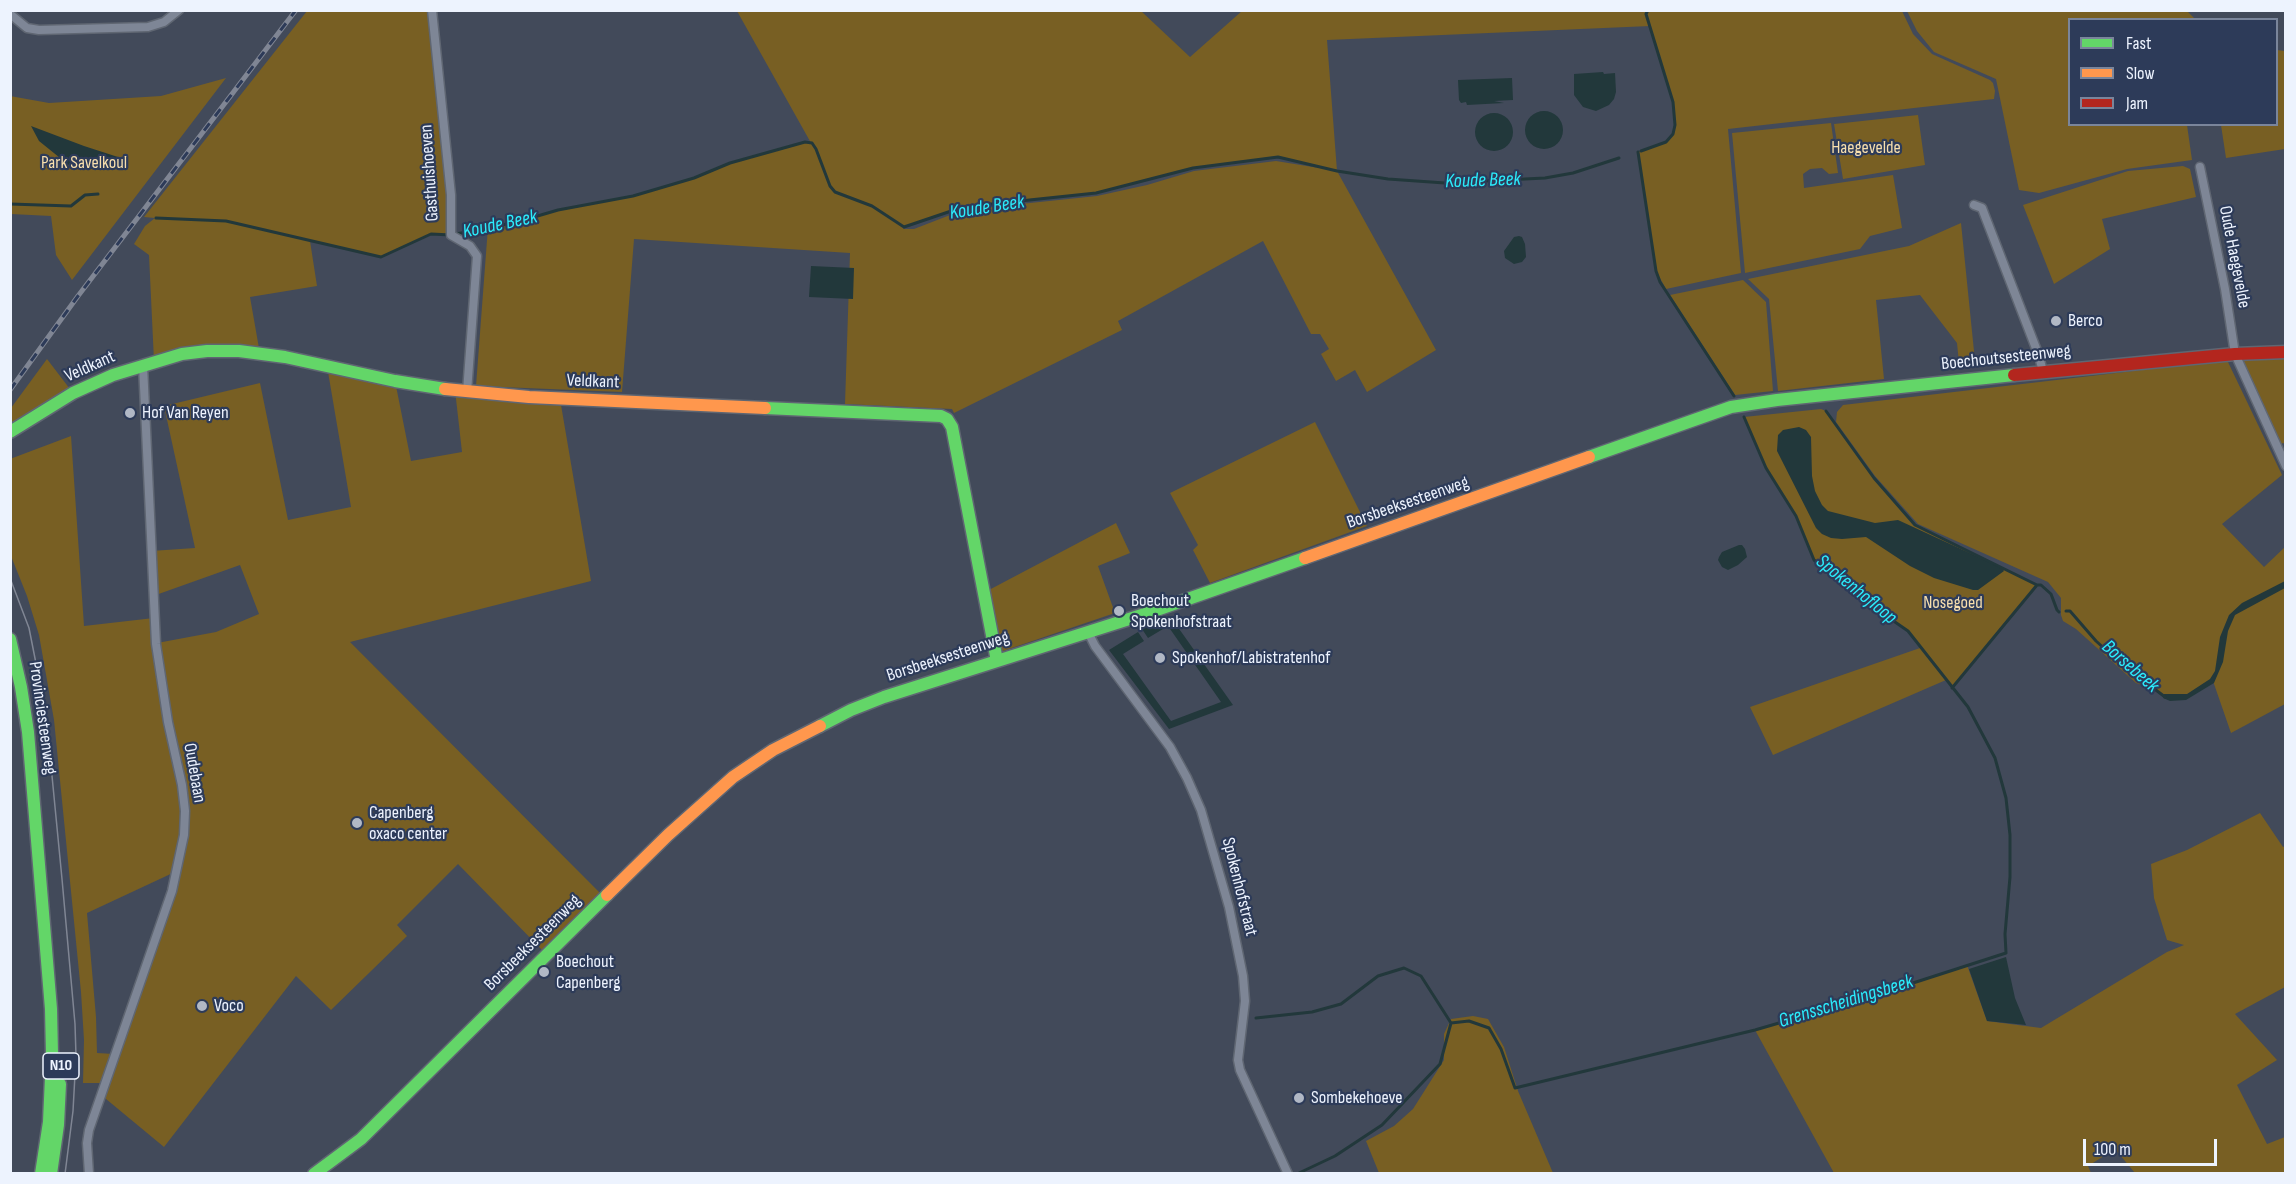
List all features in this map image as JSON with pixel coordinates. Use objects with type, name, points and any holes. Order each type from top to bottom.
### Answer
[{"type":"street","points":[[10,14],[27,28],[39,30],[148,27],[164,22],[179,10]]},
{"type":"street","name":"Gasthuishoeven","points":[[432,10],[451,195],[451,235],[470,246],[477,256],[467,392]]},
{"type":"street","name":"Oude Haegevelde","points":[[2200,167],[2225,289],[2235,354],[2286,466]]},
{"type":"street","points":[[1974,205],[1982,208],[2039,356],[2043,372]]},
{"type":"street","name":"Veldkant","points":[[10,432],[73,393],[143,365],[182,354],[207,351],[239,351],[320,364],[395,381],[467,392],[529,398],[941,416],[947,419],[952,427],[997,661]]},
{"type":"street","name":"Boechoutsesteenweg","points":[[1731,407],[2043,372],[2235,354],[2286,352]]},
{"type":"street","name":"Oudebaan","points":[[89,1173],[87,1143],[89,1130],[172,891],[184,834],[185,811],[182,785],[168,722],[156,644],[143,365]]},
{"type":"street","name":"Borsbeeksesteenweg","points":[[314,1173],[361,1139],[668,835],[733,777],[773,750],[850,710],[1219,588],[1731,407]]},
{"type":"street","name":"Spokenhofstraat","points":[[1088,632],[1095,646],[1170,747],[1188,778],[1201,810],[1229,907],[1243,976],[1245,1001],[1238,1060],[1240,1070],[1288,1173]]},
{"type":"street","name":"Provinciesteenweg","points":[[10,639],[27,725],[51,1009],[52,1074],[47,1139],[41,1173]]},
{"type":"street","name":"Provinciesteenweg","points":[[44,909],[61,1050],[58,1125],[51,1173]]},
{"type":"green space","points":[[307,11],[432,11],[451,235],[431,234],[381,257],[310,241],[317,286],[250,297],[260,354],[239,351],[154,361],[149,255],[134,244],[145,226],[155,218],[144,217]]},
{"type":"green space","points":[[737,11],[1141,11],[1190,57],[1242,11],[1902,11],[1913,34],[1932,54],[1990,80],[1995,91],[1994,99],[1728,129],[1741,273],[1666,289],[1656,271],[1638,152],[1666,142],[1673,134],[1675,125],[1673,102],[1650,26],[1327,40],[1337,171],[1436,350],[1367,392],[1355,370],[1336,381],[1321,354],[1329,349],[1320,334],[1311,334],[1263,241],[1118,321],[1122,330],[954,413],[952,409],[845,404],[850,253],[634,239],[622,392],[476,386],[488,227],[517,222],[558,210],[633,196],[694,178],[730,163],[805,142],[811,143]],"holes":[[[1278,157],[1319,168],[1276,161],[1194,171],[1147,185],[1097,196],[963,210],[914,229],[903,229],[963,207],[1096,193],[1193,168]]]},
{"type":"green space","points":[[1907,11],[2187,11],[2194,18],[2068,18],[2068,126],[2187,126],[2192,160],[2127,169],[2039,193],[2019,190],[1996,79],[1934,52],[1917,31]]},
{"type":"green space","points":[[2278,50],[2285,51],[2285,149],[2226,158],[2221,126],[2278,126]]},
{"type":"green space","name":"Park Savelkoul","points":[[226,78],[72,280],[56,255],[51,216],[11,214],[10,96],[49,103],[161,96]]},
{"type":"green space","name":"Haegevelde","points":[[1918,115],[1925,165],[1843,179],[1834,124]]},
{"type":"green space","points":[[1831,123],[1838,173],[1829,174],[1822,168],[1810,169],[1803,174],[1804,188],[1893,175],[1902,228],[1870,236],[1860,249],[1745,273],[1732,133]]},
{"type":"green space","points":[[2183,166],[2190,169],[2196,197],[2102,219],[2110,249],[2054,284],[2023,205],[2128,171]]},
{"type":"green space","points":[[1961,223],[1975,361],[1959,363],[1957,343],[1920,295],[1876,300],[1884,379],[1778,391],[1769,299],[1748,279],[1909,246]]},
{"type":"green space","points":[[1743,280],[1766,302],[1773,391],[1735,395],[1670,295]]},
{"type":"green space","points":[[47,359],[73,393],[11,432],[11,408]]},
{"type":"green space","points":[[2244,359],[2285,359],[2285,443],[2278,444],[2242,367]]},
{"type":"green space","points":[[2227,360],[2282,475],[2222,524],[2264,567],[2285,547],[2285,704],[2231,733],[2213,681],[2187,697],[2166,698],[2151,688],[2136,683],[2076,629],[2063,621],[2061,598],[2048,582],[1918,524],[1875,476],[1836,422],[1837,412],[1843,405]]},
{"type":"green space","points":[[327,366],[395,381],[411,461],[462,452],[455,390],[560,399],[591,581],[350,642],[600,893],[542,950],[458,864],[397,925],[407,936],[331,1010],[296,976],[164,1147],[100,1094],[104,1083],[83,1083],[84,1040],[81,992],[54,720],[39,635],[11,556],[10,459],[71,436],[84,626],[154,618],[157,643],[216,632],[259,614],[240,565],[153,596],[151,551],[195,548],[164,406],[260,383],[288,520],[351,507]],"holes":[[[177,871],[114,1054],[97,1053],[87,913]]]},
{"type":"green space","name":"Nosegoed","points":[[1821,409],[1826,411],[1874,478],[1915,525],[2037,585],[1952,688],[1946,680],[1773,755],[1750,707],[1920,648],[1908,631],[1856,595],[1814,560],[1796,516],[1766,468],[1744,417]]},
{"type":"green space","points":[[1315,422],[1367,526],[1210,583],[1193,550],[1198,545],[1170,493]]},
{"type":"green space","points":[[1116,523],[1130,553],[1098,566],[1115,613],[1003,651],[997,647],[987,591]]},
{"type":"green space","points":[[2260,813],[2283,847],[2285,846],[2285,987],[2235,1014],[2277,1060],[2237,1085],[2267,1144],[2285,1137],[2285,1173],[2135,1173],[2115,1149],[2088,1166],[2091,1173],[1834,1173],[1755,1030],[1882,993],[1967,965],[1987,1021],[2041,1028],[2167,952],[2184,945],[2167,940],[2154,898],[2151,864],[2187,850]]},
{"type":"green space","points":[[1473,1016],[1488,1019],[1504,1047],[1518,1091],[1553,1173],[1379,1173],[1366,1141],[1394,1126],[1413,1109],[1444,1060],[1444,1034],[1451,1019]]},
{"type":"shaded area","points":[[1603,72],[1604,74],[1615,73],[1614,99],[1609,105],[1596,111],[1583,107],[1574,95],[1574,74]]},
{"type":"shaded area","points":[[1512,78],[1513,100],[1494,101],[1504,103],[1467,105],[1466,102],[1461,103],[1459,100],[1458,80]]},
{"type":"shaded area","points":[[1544,111],[1558,116],[1563,130],[1558,144],[1544,149],[1530,144],[1525,130],[1530,116]]},
{"type":"shaded area","points":[[1494,113],[1508,118],[1513,132],[1508,146],[1494,151],[1480,146],[1475,132],[1480,118]]},
{"type":"shaded area","points":[[31,126],[121,158],[101,170],[70,166],[39,141]]},
{"type":"shaded area","points":[[1519,236],[1525,244],[1526,257],[1522,262],[1514,264],[1505,258],[1504,251],[1514,237]]},
{"type":"shaded area","points":[[811,266],[854,268],[853,299],[809,297]]},
{"type":"shaded area","points":[[1799,427],[1806,430],[1811,437],[1812,476],[1815,491],[1828,511],[1875,523],[1898,520],[2002,568],[2004,571],[1978,590],[1973,590],[1934,578],[1910,566],[1866,537],[1842,539],[1822,534],[1816,528],[1777,451],[1778,435],[1783,430]]},
{"type":"shaded area","points":[[1739,545],[1745,549],[1747,557],[1728,570],[1722,567],[1718,560],[1722,552]]},
{"type":"shaded area","points":[[2285,581],[2285,588],[2235,615],[2228,631],[2223,662],[2214,683],[2186,700],[2170,701],[2163,698],[2164,694],[2187,694],[2210,679],[2215,671],[2220,637],[2229,615],[2242,603]]},
{"type":"shaded area","points":[[1170,616],[1233,705],[1169,729],[1109,650],[1138,632],[1144,641],[1123,654],[1171,721],[1221,702],[1168,626],[1148,638],[1142,629]]},
{"type":"shaded area","points":[[2006,957],[2015,998],[2026,1025],[1987,1021],[1969,969]]},
{"type":"waterway","name":"Koude Beek","points":[[1641,151],[1666,142],[1673,134],[1675,125],[1673,102],[1646,14],[1648,10]]},
{"type":"waterway","name":"Koude Beek","points":[[156,218],[226,221],[381,257],[431,234],[451,235],[517,222],[558,210],[633,196],[694,178],[730,163],[805,142],[812,143],[816,149],[830,186],[835,192],[872,206],[904,227],[963,207],[1096,193],[1193,168],[1278,157],[1337,171],[1388,179],[1445,183],[1545,178],[1573,173],[1619,158]]},
{"type":"waterway","name":"Spokenhofloop","points":[[1638,152],[1656,271],[1660,282],[1734,396]]},
{"type":"waterway","name":"Koude Beek","points":[[10,204],[71,206],[85,195],[98,194]]},
{"type":"waterway","points":[[1826,411],[1874,478],[1915,525],[2037,585]]},
{"type":"waterway","name":"Grensscheidingsbeek","points":[[1451,1023],[1469,1021],[1489,1028],[1501,1049],[1515,1088],[1755,1030],[1882,993],[2006,953],[2010,835],[2006,798],[1995,758],[1968,707],[1908,631],[1856,595],[1814,560],[1796,516],[1766,468],[1744,417]]},
{"type":"waterway","name":"Borsebeek","points":[[1952,688],[2037,585],[2041,585],[2051,594],[2059,612]]},
{"type":"waterway","name":"Borsebeek","points":[[2066,611],[2070,611],[2096,641],[2118,661],[2165,697]]},
{"type":"waterway","points":[[1256,1018],[1312,1012],[1341,1004],[1378,976],[1404,968],[1421,976],[1451,1023]]},
{"type":"waterway","points":[[1299,1173],[1335,1156],[1382,1125],[1440,1064],[1451,1023]]},
{"type":"tram line","points":[[10,578],[29,628],[46,714],[62,879],[76,1056],[73,1111],[65,1174]]},
{"type":"railway","points":[[10,390],[78,296],[296,10]]},
{"type":"traffic: fast","points":[[10,432],[73,393],[113,375],[182,354],[207,351],[239,351],[285,357],[395,381],[445,389]]},
{"type":"traffic: fast","points":[[1589,457],[1731,407],[2014,375]]},
{"type":"traffic: fast","points":[[765,408],[941,416],[947,419],[952,427],[997,661]]},
{"type":"traffic: fast","points":[[820,726],[884,697],[1148,613],[1305,558]]},
{"type":"traffic: fast","points":[[10,639],[28,732],[51,1009],[49,1122],[41,1174]]},
{"type":"traffic: fast","points":[[314,1174],[361,1139],[607,895]]},
{"type":"traffic: fast","points":[[51,1174],[58,1125],[60,1084]]},
{"type":"traffic: slow","points":[[445,389],[529,397],[765,408]]},
{"type":"traffic: slow","points":[[1305,558],[1589,457]]},
{"type":"traffic: slow","points":[[607,895],[668,835],[733,777],[773,750],[820,726]]},
{"type":"traffic: jam","points":[[2014,375],[2235,354],[2286,352]]},
{"type":"place","name":"Berco","points":[[2056,321]]},
{"type":"place","name":"Hof Van Reyen","points":[[130,413]]},
{"type":"place","name":"Boechout Spokenhofstraat","points":[[1119,611]]},
{"type":"place","name":"Spokenhof/Labistratenhof","points":[[1160,658]]},
{"type":"place","name":"Capenberg oxaco center","points":[[357,823]]},
{"type":"place","name":"Boechout Capenberg","points":[[544,972]]},
{"type":"place","name":"Voco","points":[[202,1006]]},
{"type":"place","name":"Sombekehoeve","points":[[1299,1098]]}]
